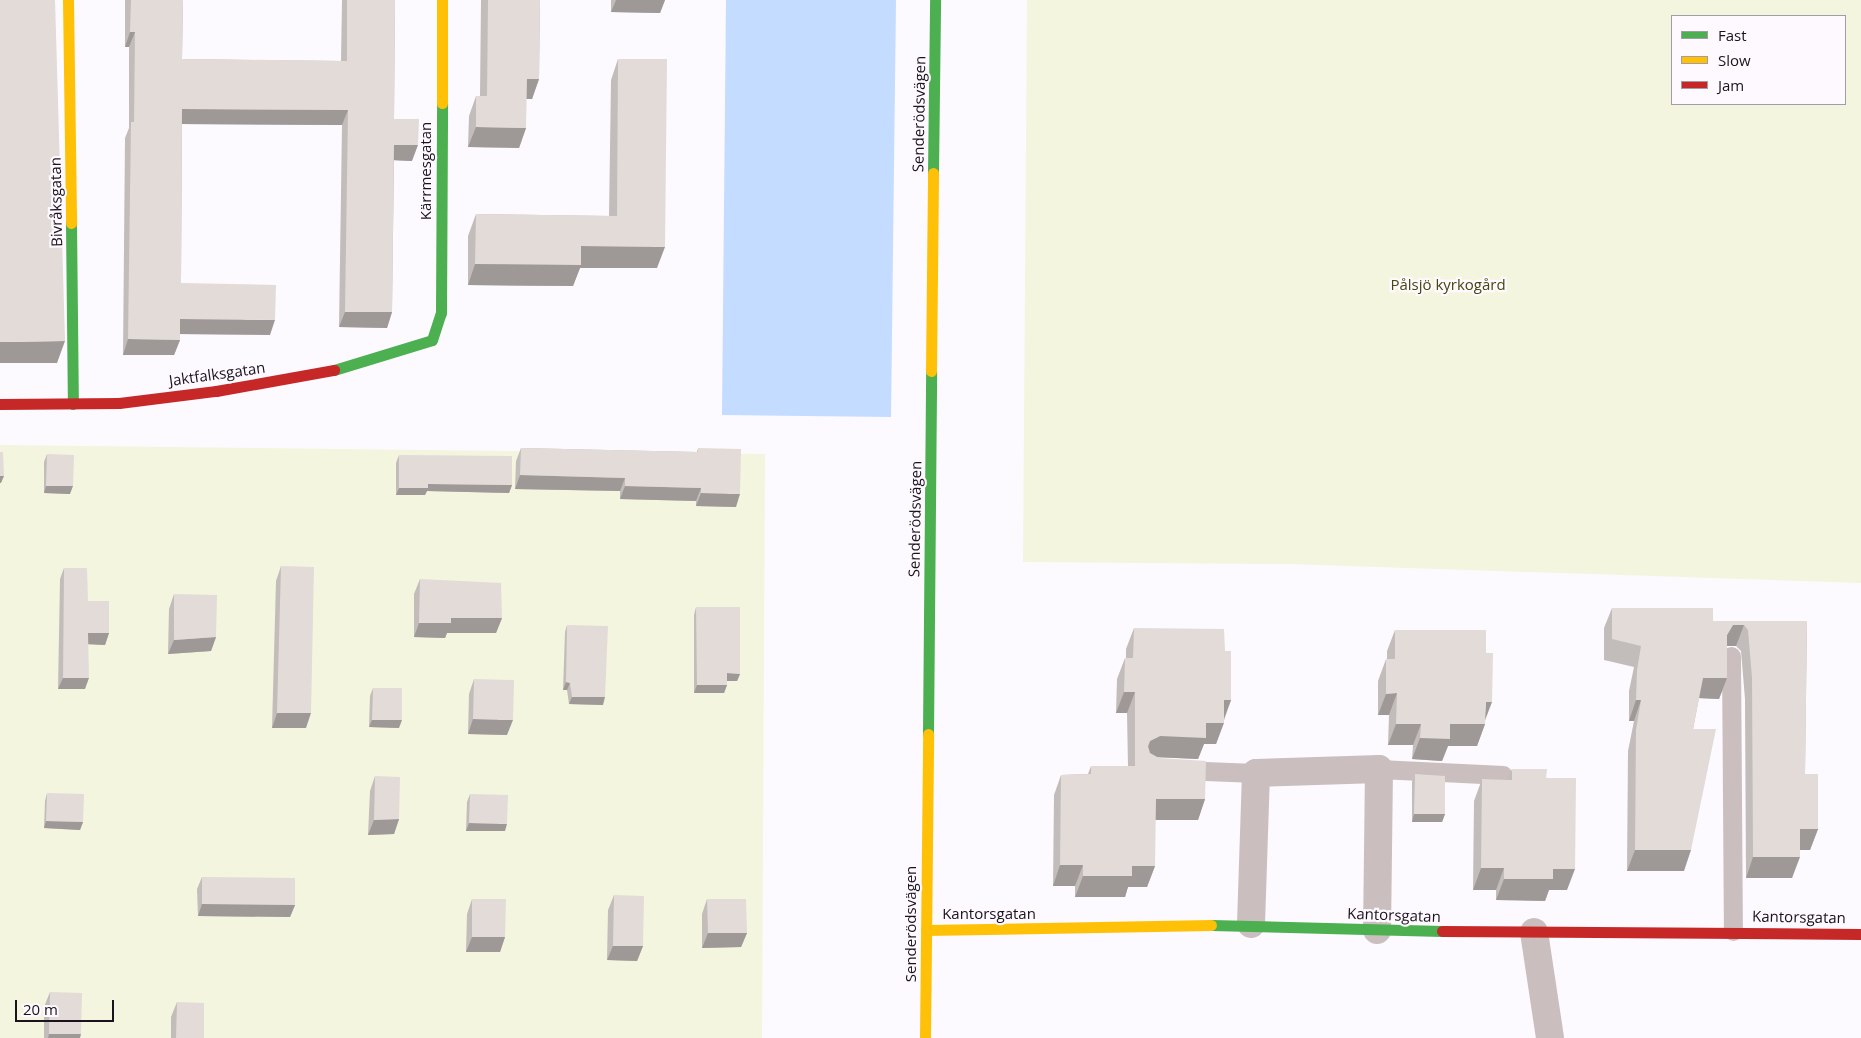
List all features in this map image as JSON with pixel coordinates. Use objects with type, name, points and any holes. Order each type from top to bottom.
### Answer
[{"type":"street","name":"Bivråksgatan","points":[[68,0],[73,404]]},
{"type":"street","name":"Kärrmesgatan","points":[[432,340],[441,313],[442,0]]},
{"type":"street","name":"Senderödsvägen","points":[[925,1038],[936,0]]},
{"type":"street","name":"Jaktfalksgatan","points":[[0,404],[73,404],[216,391],[322,373],[432,340]]},
{"type":"street","points":[[1251,924],[1256,773],[1379,769],[1377,930]]},
{"type":"street","name":"Kantorsgatan","points":[[926,930],[1251,924],[1377,930],[1534,932],[1733,931],[1861,934]]},
{"type":"street","points":[[1534,932],[1550,1038]]},
{"type":"lane","points":[[1731,656],[1733,931]]},
{"type":"lane","points":[[1162,769],[1256,773]]},
{"type":"lane","points":[[1379,769],[1503,775]]},
{"type":"green space","name":"Pålsjö kyrkogård","points":[[1027,0],[1861,0],[1861,583],[1287,564],[1023,562]]},
{"type":"green space","points":[[0,445],[765,454],[762,1038],[0,1038]]},
{"type":"water","points":[[726,0],[896,0],[891,417],[722,415]]},
{"type":"building","points":[[0,0],[55,0],[65,341],[0,342]]},
{"type":"building","points":[[131,0],[183,0],[182,59],[347,61],[347,0],[395,0],[394,119],[419,119],[418,145],[394,145],[392,312],[345,312],[348,110],[182,109],[181,283],[276,285],[275,320],[180,319],[180,340],[128,339],[131,122],[134,122],[135,32],[130,32]]},
{"type":"building","points":[[488,0],[540,0],[539,79],[527,79],[526,128],[476,127],[476,96],[487,96]]},
{"type":"building","points":[[618,59],[667,59],[665,247],[581,246],[581,265],[475,264],[476,214],[617,216]]},
{"type":"building","points":[[521,448],[698,452],[698,448],[741,449],[740,494],[701,493],[701,488],[625,486],[625,478],[520,475]]},
{"type":"building","points":[[0,452],[3,452],[4,476],[0,476]]},
{"type":"building","points":[[47,454],[74,455],[73,486],[46,486]]},
{"type":"building","points":[[399,455],[512,456],[512,485],[428,484],[428,488],[399,488]]},
{"type":"building","points":[[281,566],[314,567],[311,713],[277,713]]},
{"type":"building","points":[[64,568],[87,568],[88,601],[109,601],[109,633],[88,633],[89,678],[63,678]]},
{"type":"building","points":[[420,579],[501,583],[502,618],[451,618],[451,623],[419,623]]},
{"type":"building","points":[[174,594],[217,595],[216,637],[174,640]]},
{"type":"building","points":[[696,607],[740,607],[740,674],[727,673],[727,685],[697,685]]},
{"type":"building","points":[[1612,608],[1713,608],[1713,621],[1807,621],[1805,774],[1818,774],[1818,829],[1800,829],[1800,857],[1753,857],[1752,678],[1748,630],[1744,625],[1733,625],[1727,635],[1727,678],[1703,678],[1693,729],[1716,729],[1691,850],[1635,850],[1636,730],[1641,700],[1636,700],[1637,670],[1641,646],[1612,639]]},
{"type":"building","points":[[567,625],[608,626],[605,697],[572,697],[570,683],[566,682]]},
{"type":"building","points":[[1134,628],[1224,629],[1225,651],[1231,651],[1231,700],[1224,700],[1224,723],[1206,723],[1206,738],[1160,736],[1150,741],[1148,746],[1150,753],[1159,758],[1206,761],[1205,799],[1156,799],[1155,866],[1132,866],[1132,876],[1083,876],[1083,865],[1060,865],[1061,775],[1091,774],[1091,766],[1135,766],[1135,692],[1124,692],[1125,658],[1133,658]]},
{"type":"building","points":[[1395,630],[1486,630],[1486,653],[1493,653],[1492,702],[1486,702],[1485,724],[1450,724],[1450,739],[1420,738],[1421,724],[1396,724],[1397,693],[1386,694],[1386,659],[1395,659]]},
{"type":"building","points":[[474,679],[514,680],[513,720],[473,719]]},
{"type":"building","points":[[373,688],[402,688],[402,720],[372,720]]},
{"type":"building","points":[[1512,769],[1547,769],[1546,778],[1576,778],[1575,869],[1553,869],[1553,879],[1504,879],[1504,868],[1481,868],[1482,779],[1512,780]]},
{"type":"building","points":[[1415,774],[1445,776],[1445,814],[1414,814]]},
{"type":"building","points":[[375,776],[400,777],[399,819],[374,820]]},
{"type":"building","points":[[47,793],[84,794],[83,822],[46,821]]},
{"type":"building","points":[[470,794],[508,795],[507,824],[469,823]]},
{"type":"building","points":[[202,877],[295,878],[295,905],[202,904]]},
{"type":"building","points":[[614,895],[644,896],[643,946],[613,946]]},
{"type":"building","points":[[472,899],[506,899],[505,937],[472,937]]},
{"type":"building","points":[[707,899],[746,899],[747,933],[708,933]]},
{"type":"building","points":[[50,992],[82,993],[81,1034],[49,1034]]},
{"type":"building","points":[[177,1002],[204,1003],[204,1038],[176,1038]]},
{"type":"traffic: fast","points":[[933,173],[935,0]]},
{"type":"traffic: fast","points":[[334,370],[432,340],[441,313],[442,103]]},
{"type":"traffic: fast","points":[[71,223],[73,404]]},
{"type":"traffic: fast","points":[[928,734],[931,371]]},
{"type":"traffic: fast","points":[[1211,925],[1442,931]]},
{"type":"traffic: slow","points":[[68,0],[71,223]]},
{"type":"traffic: slow","points":[[442,0],[442,103]]},
{"type":"traffic: slow","points":[[931,371],[933,173]]},
{"type":"traffic: slow","points":[[925,1038],[928,734]]},
{"type":"traffic: slow","points":[[926,930],[1211,925]]},
{"type":"traffic: jam","points":[[0,404],[119,403],[216,391],[334,370]]},
{"type":"traffic: jam","points":[[1442,931],[1861,934]]}]
